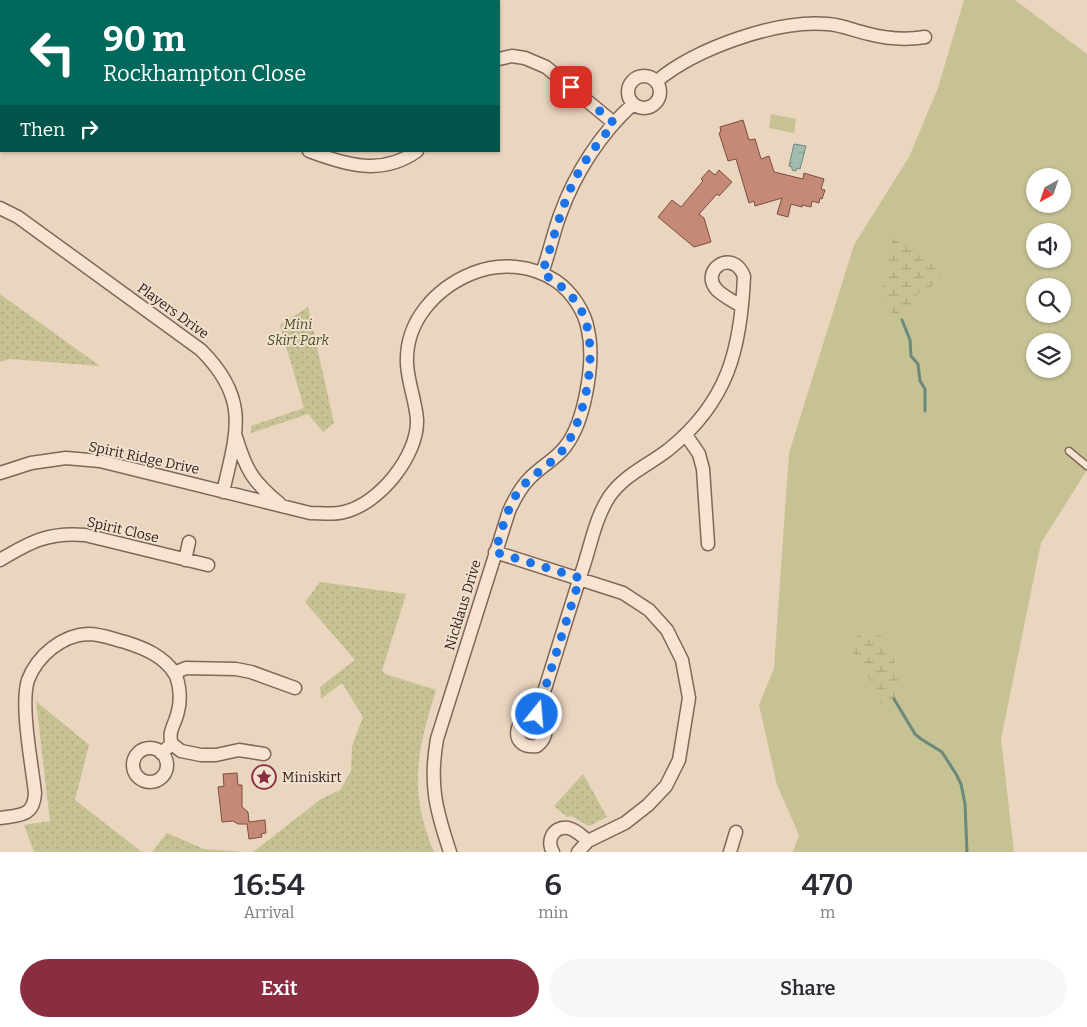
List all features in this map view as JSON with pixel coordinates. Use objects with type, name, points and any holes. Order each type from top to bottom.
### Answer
[{"type":"street","points":[[657,81],[704,52],[750,35],[780,28],[805,24],[822,24],[840,26],[894,39],[908,40],[925,37]]},
{"type":"street","points":[[500,59],[512,56],[525,58],[541,64],[614,123]]},
{"type":"street","points":[[641,76],[650,76],[657,81],[660,88],[660,97],[656,104],[640,108],[633,104],[629,96],[629,87],[633,80],[641,76]]},
{"type":"street","points":[[542,273],[560,215],[575,180],[592,152],[614,123],[633,104]]},
{"type":"street","points":[[314,152],[363,166],[385,166],[406,159],[416,152]]},
{"type":"street","name":"Players Drive","points":[[0,208],[18,217],[201,350],[214,363],[225,379],[237,416],[236,437],[223,492]]},
{"type":"street","name":"Nicklaus Drive","points":[[223,492],[310,514],[344,512],[372,499],[394,477],[412,448],[417,421],[407,364],[410,338],[420,316],[435,295],[458,279],[482,269],[506,266],[524,268],[542,273],[558,282],[582,311],[588,330],[590,353],[586,394],[578,423],[566,445],[551,461],[529,479],[517,494],[508,511],[437,739],[433,773],[436,806],[450,852]]},
{"type":"street","points":[[537,714],[602,512],[613,492],[626,478],[686,435],[707,410],[730,366],[737,343],[741,306]]},
{"type":"street","points":[[686,435],[699,454],[703,469],[708,544]]},
{"type":"street","name":"Nicklaus Drive","points":[[236,437],[242,460],[252,477],[259,487],[283,507]]},
{"type":"street","name":"Spirit Ridge Drive","points":[[0,473],[32,462],[66,458],[100,461],[223,492]]},
{"type":"street","name":"Spirit Close","points":[[0,560],[31,542],[55,535],[70,534],[85,535],[208,565]]},
{"type":"street","points":[[185,560],[189,542]]},
{"type":"street","points":[[495,552],[623,593],[649,610],[667,630],[682,660],[689,698],[679,760],[666,786],[648,805],[625,823],[588,841],[578,852]]},
{"type":"street","points":[[0,818],[22,815],[34,804],[35,793],[25,701],[30,674],[46,652],[69,638],[88,634],[98,635],[143,647],[160,658],[178,680],[178,710],[170,734],[172,744],[182,752],[201,755],[239,750],[264,754]]},
{"type":"street","points":[[174,673],[186,668],[236,669],[251,672],[295,688]]},
{"type":"street","points":[[161,753],[172,744]]},
{"type":"street","points":[[553,852],[550,839],[552,834],[562,828],[574,830],[588,841]]},
{"type":"street","points":[[730,852],[736,832]]},
{"type":"lane","points":[[1069,451],[1087,466]]},
{"type":"green space","points":[[964,0],[1015,0],[1087,54],[1087,470],[1041,543],[1001,739],[1014,852],[793,852],[799,835],[777,785],[759,705],[774,668],[789,453],[854,245],[909,157],[938,88]]},
{"type":"green space","points":[[771,114],[796,119],[794,133],[769,128]]},
{"type":"green space","points":[[900,237],[928,252],[939,265],[941,271],[940,278],[913,300],[902,320],[897,319],[886,306],[883,287],[892,240]]},
{"type":"green space","points":[[0,294],[100,366],[10,359],[0,362]]},
{"type":"green space","name":"Mini Skirt Park","points":[[308,307],[334,423],[323,432],[308,414],[251,433],[251,426],[304,408],[280,325]]},
{"type":"green space","points":[[320,582],[406,594],[382,671],[385,674],[436,690],[424,732],[418,771],[421,810],[434,852],[253,852],[321,799],[340,790],[351,771],[352,746],[363,717],[342,683],[321,699],[320,687],[355,660],[305,602]]},
{"type":"green space","points":[[863,634],[884,637],[893,654],[895,667],[899,674],[896,697],[888,704],[882,704],[877,700],[867,673],[850,649],[850,642],[855,637]]},
{"type":"green space","points":[[36,701],[89,745],[75,800],[142,852],[34,852],[24,825],[50,821]]},
{"type":"green space","points":[[583,774],[607,817],[589,826],[571,816],[567,817],[554,806]]},
{"type":"green space","points":[[167,833],[204,849],[246,852],[152,852]]},
{"type":"water","points":[[794,144],[806,146],[800,169],[797,168],[796,171],[792,170],[792,167],[789,166]]},
{"type":"building","points":[[743,120],[749,140],[755,139],[761,159],[769,156],[774,172],[803,179],[804,173],[824,179],[821,189],[825,190],[819,203],[812,201],[811,207],[791,204],[788,217],[777,214],[782,198],[755,206],[754,201],[749,203],[736,159],[728,161],[719,133],[721,132],[720,127]]},
{"type":"building","points":[[709,170],[715,175],[719,170],[732,182],[719,196],[717,194],[699,214],[704,218],[711,242],[694,247],[658,217],[672,200],[681,207],[703,181],[701,179]]},
{"type":"building","points":[[237,773],[238,785],[242,785],[242,807],[248,812],[249,822],[265,820],[266,833],[261,834],[262,837],[249,839],[247,824],[238,824],[233,821],[222,822],[218,787],[224,786],[223,774]]},
{"type":"waterway","points":[[902,320],[910,340],[911,356],[918,364],[920,381],[925,389],[925,411]]},
{"type":"waterway","points":[[894,699],[915,734],[942,752],[961,784],[965,804],[967,852]]},
{"type":"place","name":"Miniskirt","points":[[264,777]]},
{"type":"route","points":[[537,714],[580,578],[495,552],[508,511],[517,494],[529,479],[551,461],[566,445],[578,423],[586,394],[590,353],[588,330],[582,311],[558,282],[542,273],[560,215],[575,180],[587,159],[614,123],[571,87]]}]
